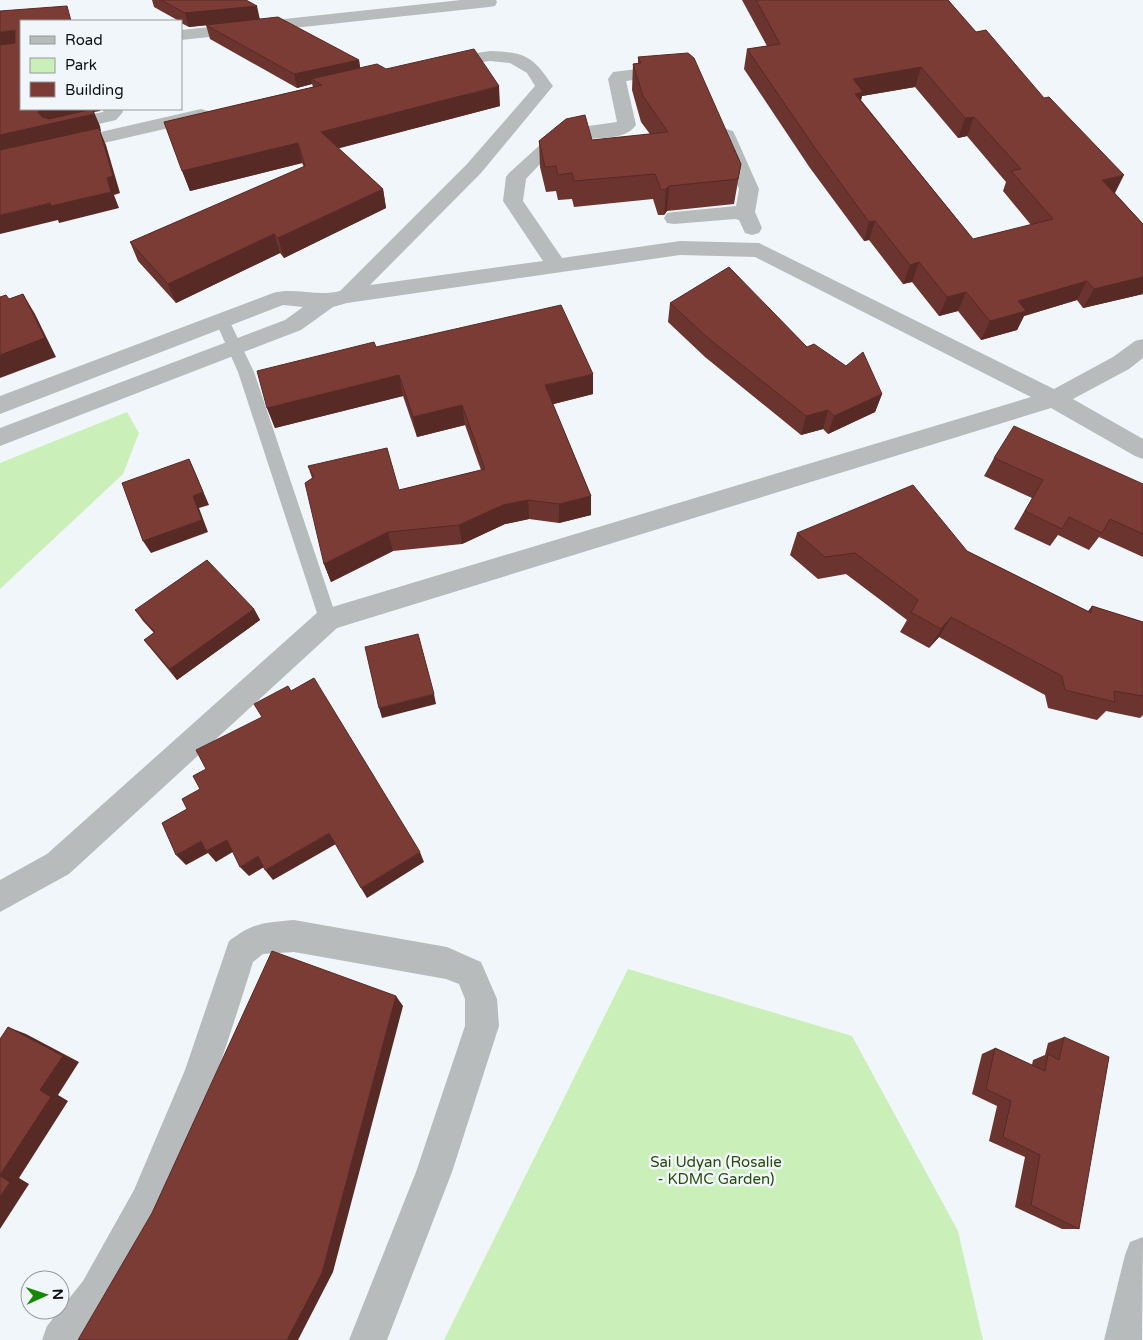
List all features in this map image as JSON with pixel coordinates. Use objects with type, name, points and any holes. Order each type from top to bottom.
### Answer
[{"type":"street","points":[[182,35],[489,2]]},
{"type":"street","points":[[347,296],[461,183],[508,133],[544,86],[532,68],[514,59],[494,56],[463,58],[424,67]]},
{"type":"street","points":[[557,266],[513,201],[516,177],[559,138],[567,135],[614,130],[627,125],[617,79],[619,76],[689,70]]},
{"type":"street","points":[[45,131],[109,116],[114,112],[113,110]]},
{"type":"street","points":[[0,161],[223,111]]},
{"type":"street","points":[[718,117],[749,189],[745,213]]},
{"type":"street","points":[[674,218],[737,212],[745,213],[748,216],[759,250]]},
{"type":"street","points":[[0,405],[281,298],[325,302],[347,296],[680,248],[759,250],[1054,398],[1143,450]]},
{"type":"street","points":[[0,437],[293,325],[325,302]]},
{"type":"street","points":[[0,897],[58,864],[328,619],[1054,398],[1121,363],[1143,347]]},
{"type":"street","points":[[61,1340],[96,1294],[147,1203],[202,1071],[240,952],[258,939],[294,936],[447,963],[470,973],[481,999],[482,1026],[434,1172],[368,1340]]},
{"type":"street","points":[[1124,1340],[1143,1256]]},
{"type":"lane","points":[[222,320],[235,346],[328,619]]},
{"type":"green space","points":[[127,412],[139,433],[123,474],[0,589],[0,463]]},
{"type":"green space","name":"Sai Udyan (Rosalie - KDMC Garden)","points":[[628,969],[852,1036],[958,1231],[983,1340],[444,1340]]},
{"type":"building","points":[[161,0],[246,0],[257,6],[185,13]]},
{"type":"building","points":[[756,0],[948,0],[976,32],[986,30],[1044,98],[1049,97],[1124,175],[1102,180],[1143,224],[1143,277],[1094,289],[1087,281],[1018,301],[1026,311],[990,321],[966,292],[947,297],[919,262],[910,265],[875,221],[869,222],[747,49],[780,44]],"holes":[[[921,67],[965,118],[974,117],[1021,169],[1011,171],[1053,219],[973,239],[855,94],[863,92],[853,79]]]},
{"type":"building","points":[[67,6],[71,20],[20,20],[20,110],[39,110],[38,112],[42,117],[49,119],[89,110],[93,110],[94,114],[0,135],[0,45],[15,43],[15,30],[0,32],[0,11]]},
{"type":"building","points":[[278,17],[359,60],[294,74],[206,25]]},
{"type":"building","points":[[474,49],[499,86],[321,132],[383,189],[278,238],[274,234],[168,284],[130,242],[305,166],[298,143],[182,171],[164,122],[322,85],[311,79],[377,64],[386,69]]},
{"type":"building","points":[[688,53],[694,58],[741,164],[738,179],[669,186],[661,190],[655,174],[574,181],[572,173],[558,175],[556,166],[545,167],[539,141],[566,119],[585,115],[592,140],[668,132],[643,96],[633,64],[641,63],[638,57]]},
{"type":"building","points":[[99,128],[113,176],[107,178],[111,192],[51,206],[50,203],[0,215],[0,150]]},
{"type":"building","points":[[729,267],[807,347],[814,344],[846,366],[863,352],[882,394],[834,416],[828,410],[806,416],[708,338],[670,303]]},
{"type":"building","points":[[23,294],[45,338],[0,355],[0,297],[6,295],[9,299]]},
{"type":"building","points":[[561,305],[593,374],[545,385],[591,496],[559,504],[528,500],[503,505],[459,525],[388,532],[324,564],[305,483],[314,477],[308,466],[387,448],[399,490],[485,469],[462,405],[413,417],[399,375],[267,408],[257,371],[374,342],[376,347]]},
{"type":"building","points":[[1014,426],[1143,484],[1143,534],[1110,519],[1102,533],[1069,517],[1062,529],[1025,511],[1043,480],[994,458]]},
{"type":"building","points":[[189,459],[203,492],[193,496],[202,520],[143,541],[122,483]]},
{"type":"building","points":[[913,485],[967,551],[1091,613],[1092,606],[1143,622],[1143,696],[1114,691],[1115,702],[1065,690],[1062,676],[951,617],[941,629],[911,612],[918,600],[855,553],[825,557],[797,533]]},
{"type":"building","points":[[207,560],[254,609],[170,669],[144,640],[155,632],[135,610]]},
{"type":"building","points":[[418,634],[434,694],[379,708],[365,647]]},
{"type":"building","points":[[314,678],[420,852],[361,888],[329,833],[265,870],[258,856],[240,867],[227,840],[206,851],[201,841],[176,855],[162,823],[187,809],[182,799],[200,789],[193,776],[206,769],[196,750],[262,717],[254,704],[288,686],[291,691]]},
{"type":"building","points":[[272,951],[396,996],[322,1273],[287,1340],[78,1340],[152,1213]]},
{"type":"building","points":[[8,1027],[63,1056],[40,1090],[51,1097],[0,1175],[0,1039]]},
{"type":"building","points":[[1064,1037],[1109,1057],[1079,1229],[1031,1205],[1040,1155],[1003,1137],[1011,1101],[986,1089],[995,1048],[1045,1071],[1048,1054],[1059,1060]]},
{"type":"building","points":[[0,1176],[10,1182],[0,1197]]}]
